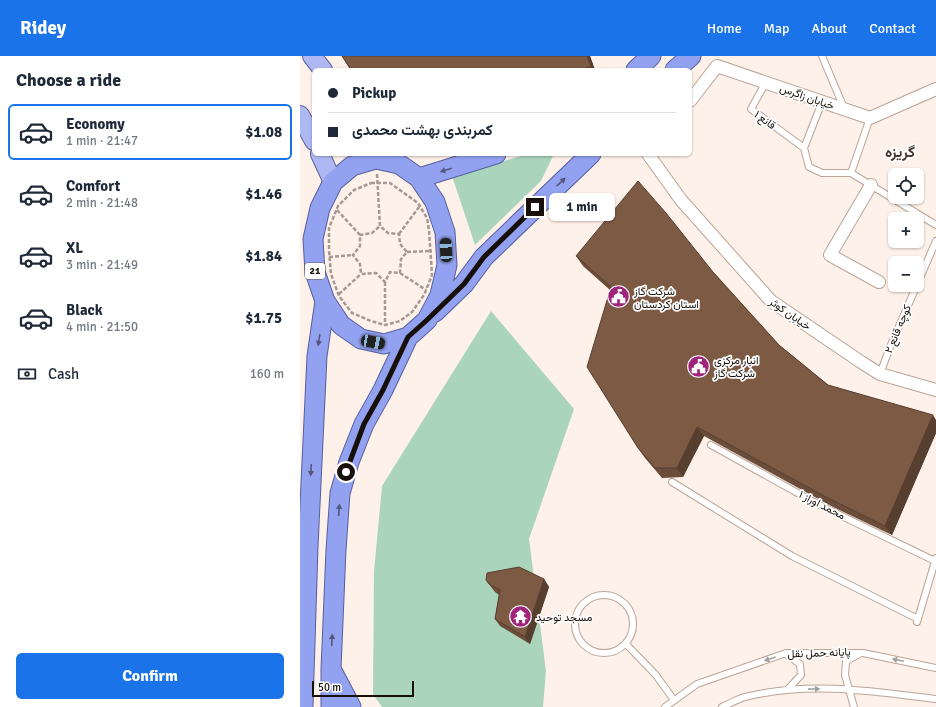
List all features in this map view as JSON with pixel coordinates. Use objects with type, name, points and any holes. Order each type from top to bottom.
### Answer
[{"type":"highway","points":[[638,68],[651,56]]},
{"type":"highway","points":[[677,68],[691,56]]},
{"type":"highway","points":[[417,176],[479,156]]},
{"type":"highway","name":"21","points":[[331,707],[331,669],[336,550],[340,493],[349,462],[364,424],[383,390],[408,337],[464,284],[484,257],[589,156]]},
{"type":"highway","name":"21","points":[[408,337],[384,344],[361,339],[341,325],[331,301],[315,272],[322,258],[313,238],[320,208],[332,197],[352,166],[376,159],[399,164],[417,176],[426,201],[435,202],[445,232],[438,251],[447,265],[433,293],[427,320]]},
{"type":"highway","name":"21","points":[[303,707],[308,539],[317,356],[331,301]]},
{"type":"highway","points":[[331,669],[352,707]]},
{"type":"main road","points":[[312,56],[322,68]]},
{"type":"main road","points":[[300,115],[312,137]]},
{"type":"main road","points":[[321,156],[332,197]]},
{"type":"main road","points":[[398,156],[417,176]]},
{"type":"street","name":"خیابان زاگرس","points":[[692,98],[717,66],[870,118]]},
{"type":"street","points":[[870,118],[936,89]]},
{"type":"street","name":"خیابان کوثر","points":[[650,156],[681,200],[771,301],[880,374],[936,390]]},
{"type":"street","points":[[871,185],[830,255],[879,282]]},
{"type":"lane","points":[[822,56],[844,110]]},
{"type":"lane","name":"قانع ۱","points":[[766,82],[751,109],[804,148]]},
{"type":"lane","points":[[822,102],[804,148],[809,167],[822,173],[851,173],[936,225]]},
{"type":"lane","points":[[851,173],[870,118]]},
{"type":"lane","name":"کوچه قانع ۲","points":[[880,374],[890,347],[936,241]]},
{"type":"lane","name":"محمد اوراز ۱","points":[[711,445],[821,506],[936,559]]},
{"type":"lane","points":[[672,482],[792,556],[917,621],[934,571],[936,559]]},
{"type":"lane","points":[[607,595],[618,598],[627,606],[633,616],[633,630],[626,644],[616,651],[606,654],[594,652],[583,646],[577,638],[574,626],[575,615],[580,606],[586,600],[594,596],[607,595]]},
{"type":"lane","points":[[626,644],[655,674],[674,700]]},
{"type":"lane","points":[[786,653],[800,664],[801,675],[788,689]]},
{"type":"lane","name":"پایانه حمل نقل","points":[[666,707],[697,684],[786,653],[863,653],[936,668]]},
{"type":"lane","points":[[854,707],[845,674],[846,661],[863,653]]},
{"type":"lane","points":[[722,707],[743,698],[788,689],[849,688],[936,699]]},
{"type":"path","points":[[376,159],[380,226],[388,232],[399,234]]},
{"type":"path","points":[[332,197],[338,206],[354,190],[371,183],[390,183],[418,203],[426,201]]},
{"type":"path","points":[[322,258],[353,255],[360,246],[360,235],[332,197]]},
{"type":"path","points":[[331,301],[331,274],[322,258],[329,228],[332,197]]},
{"type":"path","points":[[407,252],[400,244],[399,234],[426,201]]},
{"type":"path","points":[[426,201],[426,218],[438,251],[432,275],[433,293]]},
{"type":"path","points":[[360,235],[372,233],[380,226]]},
{"type":"path","points":[[400,273],[401,259],[407,252],[438,251]]},
{"type":"path","points":[[353,255],[360,264],[361,274]]},
{"type":"path","points":[[384,344],[385,282],[390,272],[400,273],[433,293]]},
{"type":"path","points":[[331,301],[361,274],[376,274],[385,282]]},
{"type":"path","points":[[331,301],[352,313],[385,325],[400,321],[412,312],[424,295],[433,293]]},
{"type":"green space","points":[[521,156],[553,156],[541,181],[475,245],[452,176]]},
{"type":"green space","points":[[491,311],[574,409],[529,539],[546,671],[543,707],[382,707],[373,694],[374,571],[382,486]]},
{"type":"building","points":[[342,56],[587,56],[591,66],[587,68],[350,68]]},
{"type":"building","name":"انبار مرکزی شرکت گاز","points":[[638,181],[666,213],[713,272],[779,345],[828,385],[933,415],[885,526],[826,497],[697,427],[677,468],[655,468],[638,448],[587,367],[611,287],[576,256]]},
{"type":"building","name":"مسجد توحید","points":[[519,567],[544,579],[525,637],[495,619],[500,590],[490,585],[486,580],[487,573]]},
{"type":"place","name":"شرکت گاز استان کردستان","points":[[618,297]]},
{"type":"place","name":"انبار مرکزی شرکت گاز","points":[[698,366]]},
{"type":"place","name":"مسجد توحید","points":[[520,617]]},
{"type":"district","name":"گریزه","points":[[900,152]]},
{"type":"route","points":[[346,472],[364,424],[383,390],[408,337],[464,284],[484,257],[535,207]]}]
